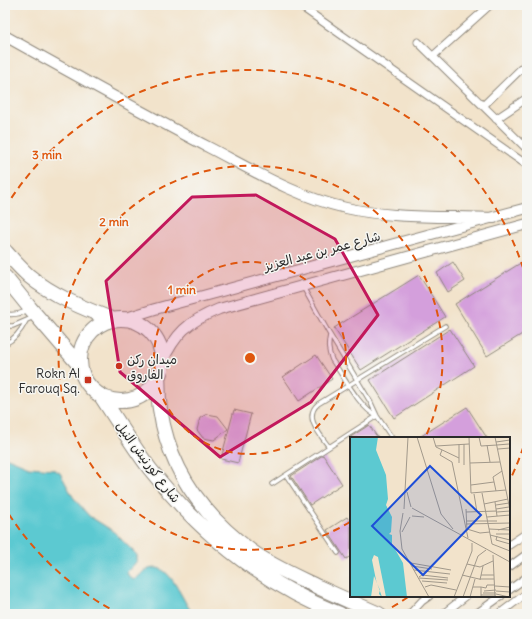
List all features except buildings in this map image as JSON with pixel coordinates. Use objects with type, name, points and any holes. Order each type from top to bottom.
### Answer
[{"type":"highway","points":[[5,251],[29,276],[43,286],[91,311],[119,319],[134,321],[144,326],[152,333],[158,342],[161,353],[160,370],[149,390],[134,399],[117,401],[101,396],[91,388],[84,378],[80,366],[81,350],[88,336],[99,326],[119,319]]},
{"type":"highway","points":[[5,276],[31,315],[80,366]]},
{"type":"highway","name":"شارع كورنيش النيل","points":[[160,370],[160,408],[166,440],[178,470],[196,498],[212,517],[251,552],[273,565],[379,614]]},
{"type":"highway","name":"شارع كورنيش النيل","points":[[101,396],[150,468],[180,504],[212,537],[234,555],[264,576],[283,587],[340,614]]},
{"type":"main road","points":[[5,36],[204,144],[270,179],[310,198],[345,208],[380,214],[494,218]]},
{"type":"main road","name":"شارع عمر بن عبد العزيز","points":[[119,319],[527,208]]},
{"type":"main road","points":[[160,370],[170,345],[183,329],[200,317],[219,309],[527,224]]},
{"type":"street","points":[[299,5],[527,165]]},
{"type":"street","points":[[433,56],[490,5]]},
{"type":"street","points":[[418,42],[526,147]]},
{"type":"street","points":[[483,106],[527,63]]},
{"type":"street","points":[[496,119],[527,98]]},
{"type":"street","points":[[510,544],[527,533]]},
{"type":"street","points":[[510,566],[527,554]]},
{"type":"street","points":[[510,589],[527,577]]},
{"type":"street","points":[[499,614],[527,593]]},
{"type":"street","points":[[410,614],[428,597]]},
{"type":"street","points":[[443,614],[465,597]]},
{"type":"street","points":[[476,614],[500,597]]},
{"type":"lane","points":[[302,286],[358,380],[377,416],[391,437]]},
{"type":"lane","points":[[5,314],[13,315],[23,313],[31,315]]},
{"type":"lane","points":[[5,326],[13,326],[31,315]]},
{"type":"lane","points":[[5,344],[11,341],[20,332],[31,315]]},
{"type":"lane","points":[[329,447],[312,421],[311,414],[313,408],[445,326]]},
{"type":"lane","points":[[330,335],[328,343],[332,360],[368,411],[377,416]]},
{"type":"lane","points":[[272,484],[377,416]]},
{"type":"lane","points":[[286,475],[338,553]]},
{"type":"highlighted area","points":[[256,195],[335,239],[378,315],[311,402],[220,457],[120,372],[106,281],[192,197]]},
{"type":"water","points":[[5,457],[29,467],[53,469],[60,473],[73,497],[89,516],[113,531],[137,555],[137,561],[127,572],[128,575],[134,580],[149,569],[157,568],[164,571],[175,584],[194,614],[5,614]]},
{"type":"place","name":"ميدان ركن الفاروق","points":[[119,366]]},
{"type":"place","name":"Rokn Al Farouq Sq.","points":[[88,380]]}]
